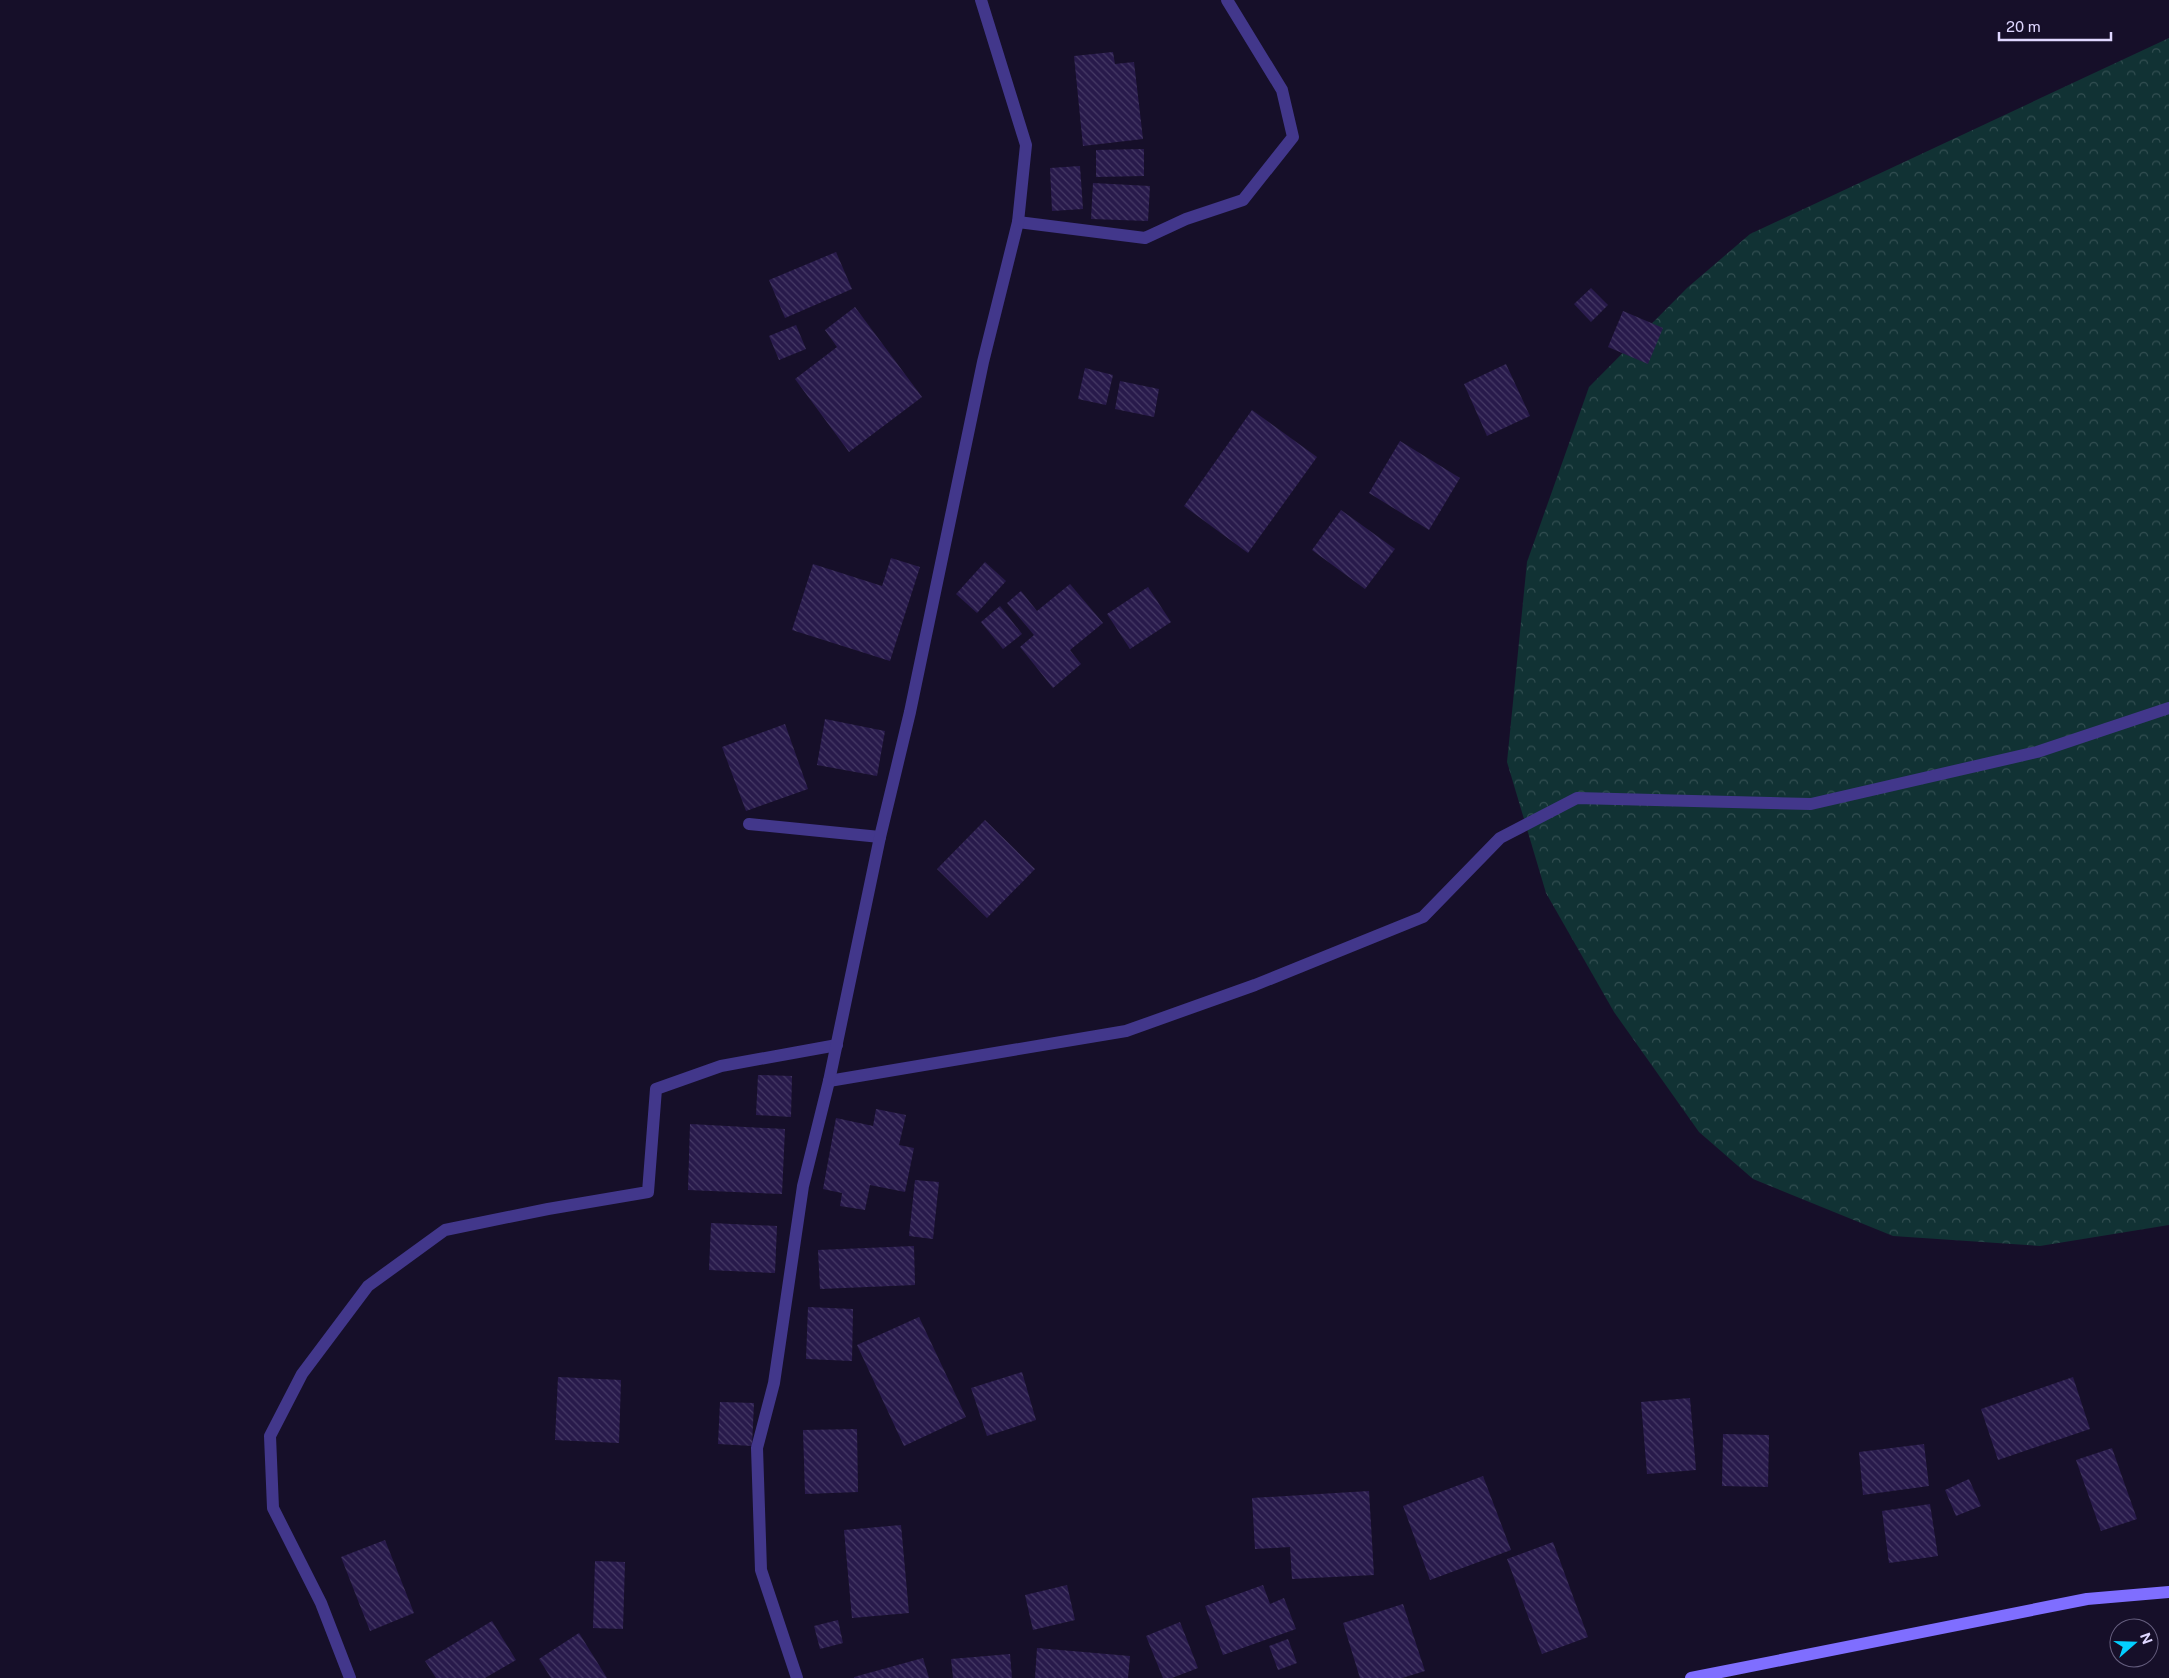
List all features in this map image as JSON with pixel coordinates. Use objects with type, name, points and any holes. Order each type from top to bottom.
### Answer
[{"type":"street","points":[[797,1678],[761,1570],[757,1448],[774,1382],[803,1186],[829,1081],[880,837],[912,702],[983,362],[1018,222],[1026,144],[981,0]]},
{"type":"street","points":[[1018,222],[1145,238],[1186,219],[1243,200],[1293,137],[1282,90],[1227,0]]},
{"type":"street","points":[[829,1081],[1126,1031],[1255,985],[1423,918],[1500,838],[1578,798],[1811,804],[2037,752],[2169,708]]},
{"type":"street","points":[[749,824],[880,837]]},
{"type":"street","points":[[350,1678],[321,1603],[273,1508],[270,1436],[302,1374],[368,1286],[445,1230],[548,1209],[648,1192],[656,1089],[721,1066],[836,1045]]},
{"type":"street","points":[[1691,1678],[2087,1599],[2169,1592]]},
{"type":"green space","points":[[2169,38],[2169,1225],[2040,1246],[1893,1236],[1753,1179],[1699,1132],[1614,1012],[1546,893],[1507,762],[1527,562],[1589,387],[1687,288],[1750,234]]},
{"type":"building","points":[[1113,52],[1115,64],[1134,62],[1143,139],[1083,146],[1074,56]]},
{"type":"building","points":[[1144,149],[1144,176],[1096,177],[1096,150]]},
{"type":"building","points":[[1080,166],[1083,209],[1052,211],[1050,168]]},
{"type":"building","points":[[1093,183],[1150,186],[1148,221],[1091,219]]},
{"type":"building","points":[[836,252],[852,289],[785,318],[769,280]]},
{"type":"building","points":[[1591,288],[1608,305],[1591,322],[1574,304]]},
{"type":"building","points":[[855,307],[922,397],[849,452],[795,379],[837,347],[825,330]]},
{"type":"building","points":[[1623,311],[1663,328],[1648,364],[1608,347]]},
{"type":"building","points":[[796,325],[806,349],[779,360],[769,336]]},
{"type":"building","points":[[1506,364],[1530,416],[1487,436],[1464,384]]},
{"type":"building","points":[[1085,368],[1113,375],[1106,405],[1078,399]]},
{"type":"building","points":[[1120,381],[1159,389],[1154,417],[1115,409]]},
{"type":"building","points":[[1252,410],[1317,457],[1248,553],[1184,506]]},
{"type":"building","points":[[1400,441],[1460,478],[1429,530],[1369,493]]},
{"type":"building","points":[[1341,510],[1395,549],[1365,589],[1312,550]]},
{"type":"building","points":[[891,558],[920,567],[890,661],[792,630],[813,564],[882,586]]},
{"type":"building","points":[[985,562],[1006,581],[977,613],[956,594]]},
{"type":"building","points":[[1070,584],[1103,623],[1070,650],[1081,664],[1053,688],[1020,647],[1034,635],[1007,603],[1021,591],[1037,611]]},
{"type":"building","points":[[1148,587],[1171,622],[1130,649],[1107,614]]},
{"type":"building","points":[[1000,606],[1022,634],[1003,649],[981,622]]},
{"type":"building","points":[[825,719],[885,731],[877,776],[817,765]]},
{"type":"building","points":[[785,724],[808,789],[746,811],[722,747]]},
{"type":"building","points":[[985,820],[1035,869],[987,918],[937,869]]},
{"type":"building","points":[[758,1075],[792,1076],[791,1117],[756,1115]]},
{"type":"building","points":[[876,1109],[906,1115],[899,1145],[914,1148],[905,1192],[870,1185],[865,1210],[840,1206],[842,1193],[823,1189],[836,1118],[873,1126]]},
{"type":"building","points":[[690,1124],[785,1129],[782,1194],[688,1190]]},
{"type":"building","points":[[915,1180],[939,1182],[933,1239],[909,1236]]},
{"type":"building","points":[[711,1223],[777,1226],[775,1273],[709,1270]]},
{"type":"building","points":[[914,1246],[915,1285],[820,1289],[818,1250]]},
{"type":"building","points":[[808,1307],[853,1309],[852,1361],[806,1359]]},
{"type":"building","points":[[919,1317],[966,1417],[904,1446],[857,1345]]},
{"type":"building","points":[[1022,1372],[1036,1420],[987,1436],[971,1388]]},
{"type":"building","points":[[558,1377],[621,1380],[619,1443],[555,1440]]},
{"type":"building","points":[[2073,1377],[2090,1429],[1998,1460],[1981,1409]]},
{"type":"building","points":[[1690,1398],[1696,1470],[1647,1474],[1641,1402]]},
{"type":"building","points":[[720,1402],[754,1403],[752,1446],[718,1444]]},
{"type":"building","points":[[857,1429],[858,1492],[805,1494],[803,1430]]},
{"type":"building","points":[[1723,1434],[1769,1435],[1768,1487],[1722,1486]]},
{"type":"building","points":[[1924,1444],[1929,1486],[1863,1495],[1859,1452]]},
{"type":"building","points":[[2112,1448],[2137,1519],[2101,1531],[2076,1460]]},
{"type":"building","points":[[1483,1476],[1511,1550],[1430,1580],[1403,1506]]},
{"type":"building","points":[[1969,1479],[1981,1506],[1956,1516],[1945,1490]]},
{"type":"building","points":[[1369,1491],[1374,1575],[1292,1579],[1290,1547],[1255,1549],[1252,1498]]},
{"type":"building","points":[[1930,1504],[1938,1556],[1889,1563],[1882,1511]]},
{"type":"building","points":[[901,1525],[909,1613],[852,1618],[844,1530]]},
{"type":"building","points":[[385,1540],[414,1613],[370,1631],[341,1557]]},
{"type":"building","points":[[1553,1542],[1588,1637],[1542,1654],[1507,1559]]},
{"type":"building","points":[[595,1561],[625,1562],[623,1629],[593,1628]]},
{"type":"building","points":[[1067,1585],[1075,1620],[1033,1630],[1025,1595]]},
{"type":"building","points":[[1263,1585],[1270,1604],[1284,1598],[1296,1629],[1223,1655],[1205,1606]]},
{"type":"building","points":[[1403,1604],[1425,1671],[1402,1678],[1360,1678],[1343,1623]]},
{"type":"building","points":[[838,1620],[843,1643],[820,1649],[814,1626]]},
{"type":"building","points":[[492,1621],[516,1660],[485,1678],[436,1678],[425,1661]]},
{"type":"building","points":[[1180,1622],[1198,1668],[1172,1678],[1163,1678],[1146,1636]]},
{"type":"building","points":[[579,1633],[607,1678],[551,1678],[539,1659]]},
{"type":"building","points":[[1288,1639],[1297,1663],[1278,1670],[1269,1646]]},
{"type":"building","points":[[1037,1648],[1130,1656],[1128,1678],[1035,1678]]},
{"type":"building","points":[[1010,1654],[1012,1678],[953,1678],[951,1659]]},
{"type":"building","points":[[923,1658],[929,1678],[854,1678],[854,1677]]}]
